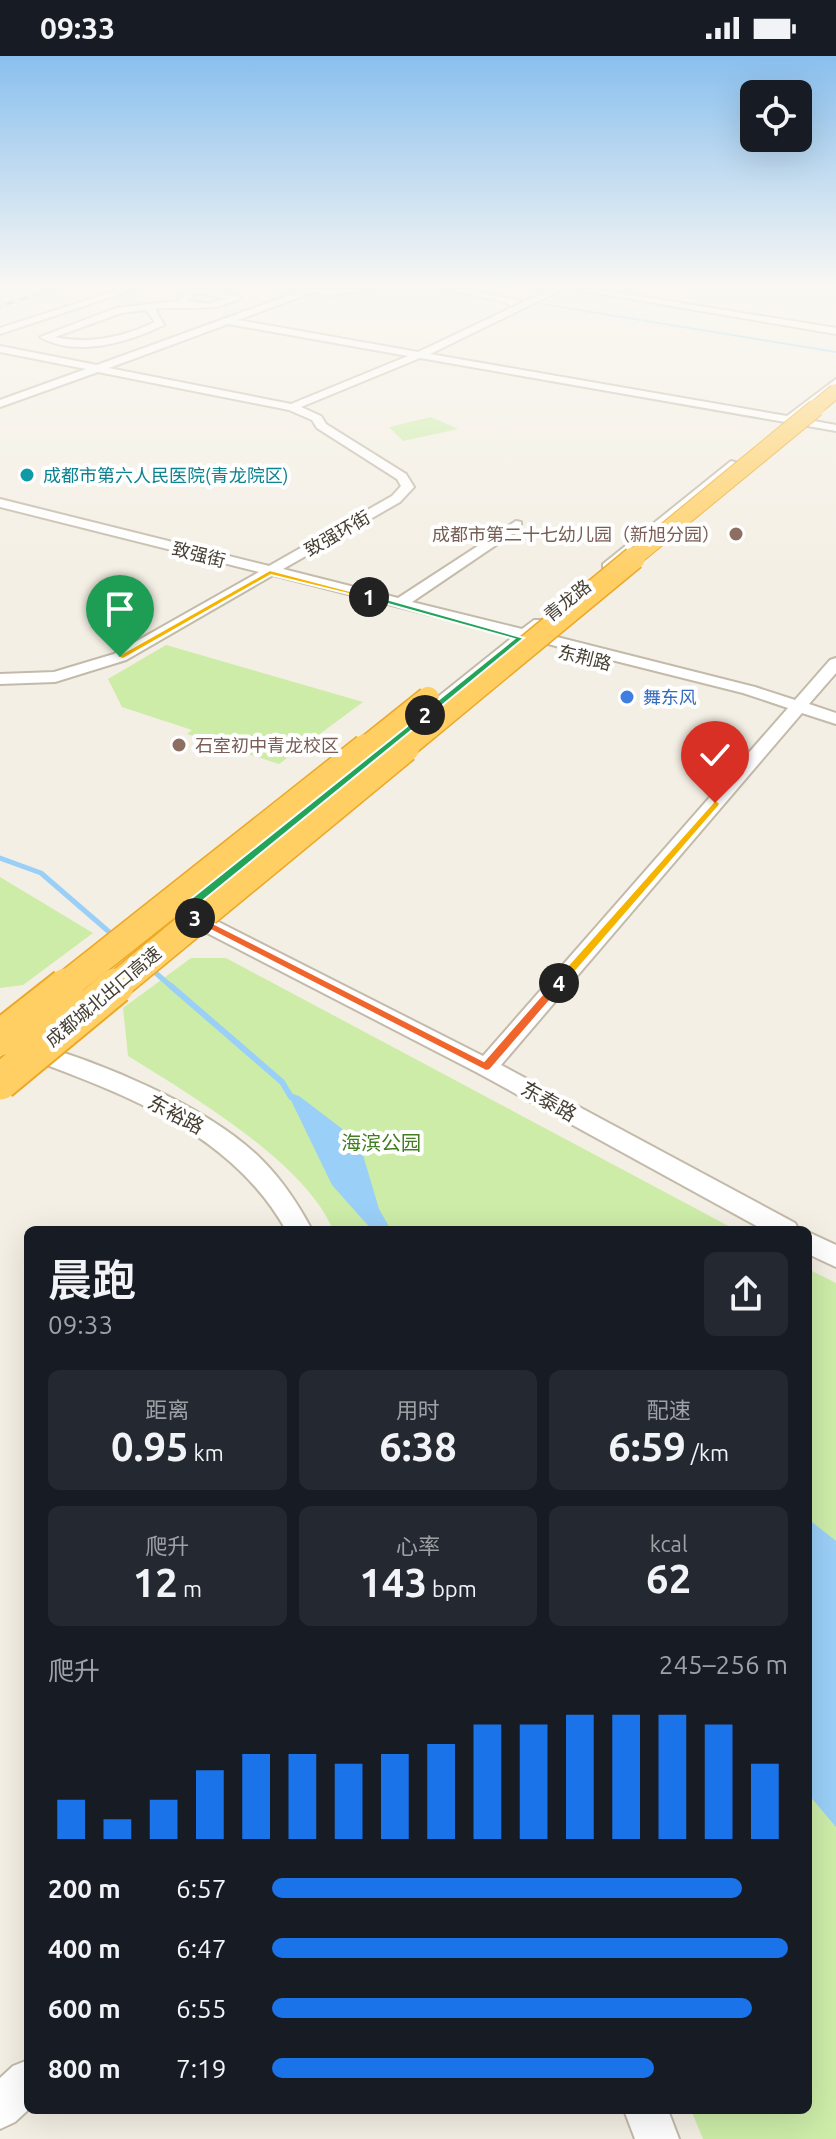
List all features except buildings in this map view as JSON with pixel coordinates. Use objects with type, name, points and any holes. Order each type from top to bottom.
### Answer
[{"type":"highway","name":"成都城北出口高速","points":[[4,1046],[821,386]]},
{"type":"highway","name":"成都城北出口高速","points":[[0,1082],[836,391]]},
{"type":"street","points":[[0,404],[49,386]]},
{"type":"street","points":[[185,386],[292,407],[343,386]]},
{"type":"street","points":[[599,386],[836,428]]},
{"type":"street","name":"青龙路","points":[[4,1046],[182,912],[831,386]]},
{"type":"street","name":"致强环街","points":[[0,679],[55,677],[120,657],[396,499],[408,487],[402,477],[321,426],[317,418],[292,407]]},
{"type":"street","name":"致强街","points":[[0,503],[492,628]]},
{"type":"street","points":[[399,604],[516,525]]},
{"type":"street","name":"东荆路","points":[[492,628],[740,697],[836,719]]},
{"type":"street","points":[[486,1067],[836,663]]},
{"type":"street","name":"东荆路","points":[[796,710],[836,732]]},
{"type":"street","name":"东泰路","points":[[182,912],[486,1067],[779,1226]]},
{"type":"street","name":"东裕路","points":[[4,1046],[115,1082],[213,1134],[262,1171],[296,1226]]},
{"type":"street","points":[[812,1244],[836,1257]]},
{"type":"street","points":[[0,2107],[24,2085]]},
{"type":"street","points":[[648,2114],[657,2139]]},
{"type":"green space","points":[[431,417],[458,429],[403,441],[389,427]]},
{"type":"green space","points":[[166,645],[363,702],[279,764],[187,734],[192,730],[122,707],[108,679]]},
{"type":"green space","points":[[0,877],[93,933],[23,985],[0,988]]},
{"type":"green space","name":"海滨公园","points":[[191,958],[226,958],[728,1226],[331,1226],[298,1179],[272,1155],[212,1110],[128,1056],[123,1008]]},
{"type":"green space","points":[[812,1271],[836,1283],[836,2139],[703,2139],[693,2114],[812,2114]]},
{"type":"water","points":[[287,1092],[299,1096],[345,1131],[340,1141],[363,1155],[379,1209],[389,1226],[368,1226],[332,1185]]},
{"type":"water","points":[[812,1522],[836,1541],[836,1827],[812,1799]]},
{"type":"waterway","points":[[0,858],[41,873],[115,937]]},
{"type":"waterway","points":[[150,968],[173,988]]},
{"type":"waterway","points":[[171,986],[282,1082],[291,1097]]},
{"type":"place","name":"成都市第六人民医院(青龙院区)","points":[[27,475]]},
{"type":"place","name":"成都市第二十七幼儿园（新旭分园）","points":[[736,534]]},
{"type":"place","name":"舞东风","points":[[627,697]]},
{"type":"place","name":"石室初中青龙校区","points":[[179,745]]},
{"type":"route","points":[[120,657],[270,572],[492,628],[520,638],[182,912],[486,1067],[715,803]]}]
